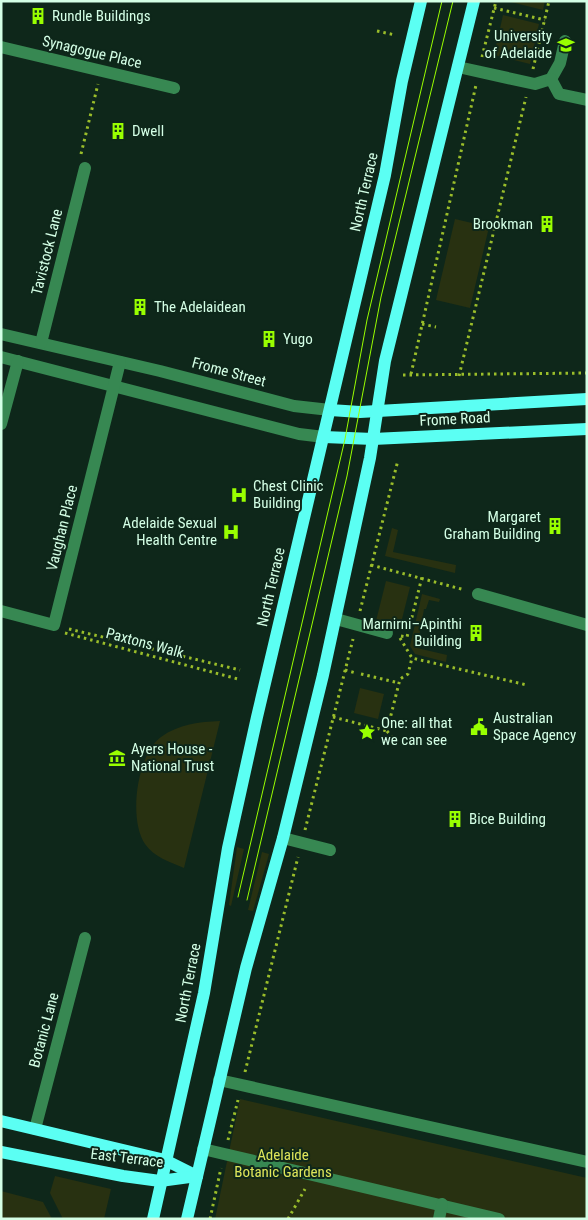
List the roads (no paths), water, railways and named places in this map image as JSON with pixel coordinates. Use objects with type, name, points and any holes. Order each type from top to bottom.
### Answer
[{"type":"main road","name":"North Terrace","points":[[153,1219],[160,1181],[204,993],[228,848],[257,717],[385,175],[402,81],[421,1]]},
{"type":"main road","points":[[186,1219],[251,949],[283,838],[336,619],[373,439],[385,361],[474,1]]},
{"type":"main road","name":"Frome Road","points":[[330,410],[377,411],[587,399]]},
{"type":"main road","name":"Frome Road","points":[[324,437],[373,439],[587,429]]},
{"type":"main road","name":"East Terrace","points":[[1,1122],[165,1160],[197,1176]]},
{"type":"main road","name":"East Terrace","points":[[1,1152],[123,1176],[160,1181],[197,1176]]},
{"type":"street","points":[[458,67],[536,84],[551,79],[560,63],[565,41]]},
{"type":"street","name":"Synagogue Place","points":[[1,47],[174,88]]},
{"type":"street","points":[[551,79],[559,94],[587,100]]},
{"type":"street","name":"Tavistock Lane","points":[[41,343],[85,168]]},
{"type":"street","name":"Frome Street","points":[[1,334],[294,406],[330,410]]},
{"type":"street","points":[[1,357],[299,434],[324,437]]},
{"type":"street","points":[[1,424],[18,361]]},
{"type":"street","points":[[114,386],[120,362]]},
{"type":"street","name":"Vaughan Place","points":[[1,611],[54,625],[114,386]]},
{"type":"street","points":[[478,594],[587,625]]},
{"type":"street","points":[[336,619],[387,632]]},
{"type":"street","points":[[283,838],[330,850]]},
{"type":"street","name":"Botanic Lane","points":[[36,1129],[85,938]]},
{"type":"street","points":[[219,1080],[587,1162]]},
{"type":"street","points":[[203,1149],[499,1219]]},
{"type":"street","points":[[439,1219],[442,1204]]},
{"type":"tram line","points":[[238,897],[345,439],[367,320],[442,1]]},
{"type":"tram line","points":[[247,900],[347,476],[381,297],[453,1]]},
{"type":"place","name":"Rundle Buildings","points":[[38,16]]},
{"type":"place","name":"University of Adelaide","points":[[566,45]]},
{"type":"place","name":"Dwell","points":[[118,131]]},
{"type":"place","name":"Brookman","points":[[547,224]]},
{"type":"place","name":"The Adelaidean","points":[[140,307]]},
{"type":"place","name":"Yugo","points":[[269,339]]},
{"type":"place","name":"Chest Clinic Building","points":[[239,495]]},
{"type":"place","name":"Margaret Graham Building","points":[[555,526]]},
{"type":"place","name":"Adelaide Sexual Health Centre","points":[[231,532]]},
{"type":"place","name":"Marnirni–Apinthi Building","points":[[476,633]]},
{"type":"place","name":"Australian Space Agency","points":[[479,727]]},
{"type":"place","name":"One: all that we can see","points":[[367,732]]},
{"type":"place","name":"Ayers House - National Trust","points":[[117,758]]},
{"type":"place","name":"Bice Building","points":[[455,819]]},
{"type":"park label","name":"Adelaide Botanic Gardens","points":[[283,1164]]}]
